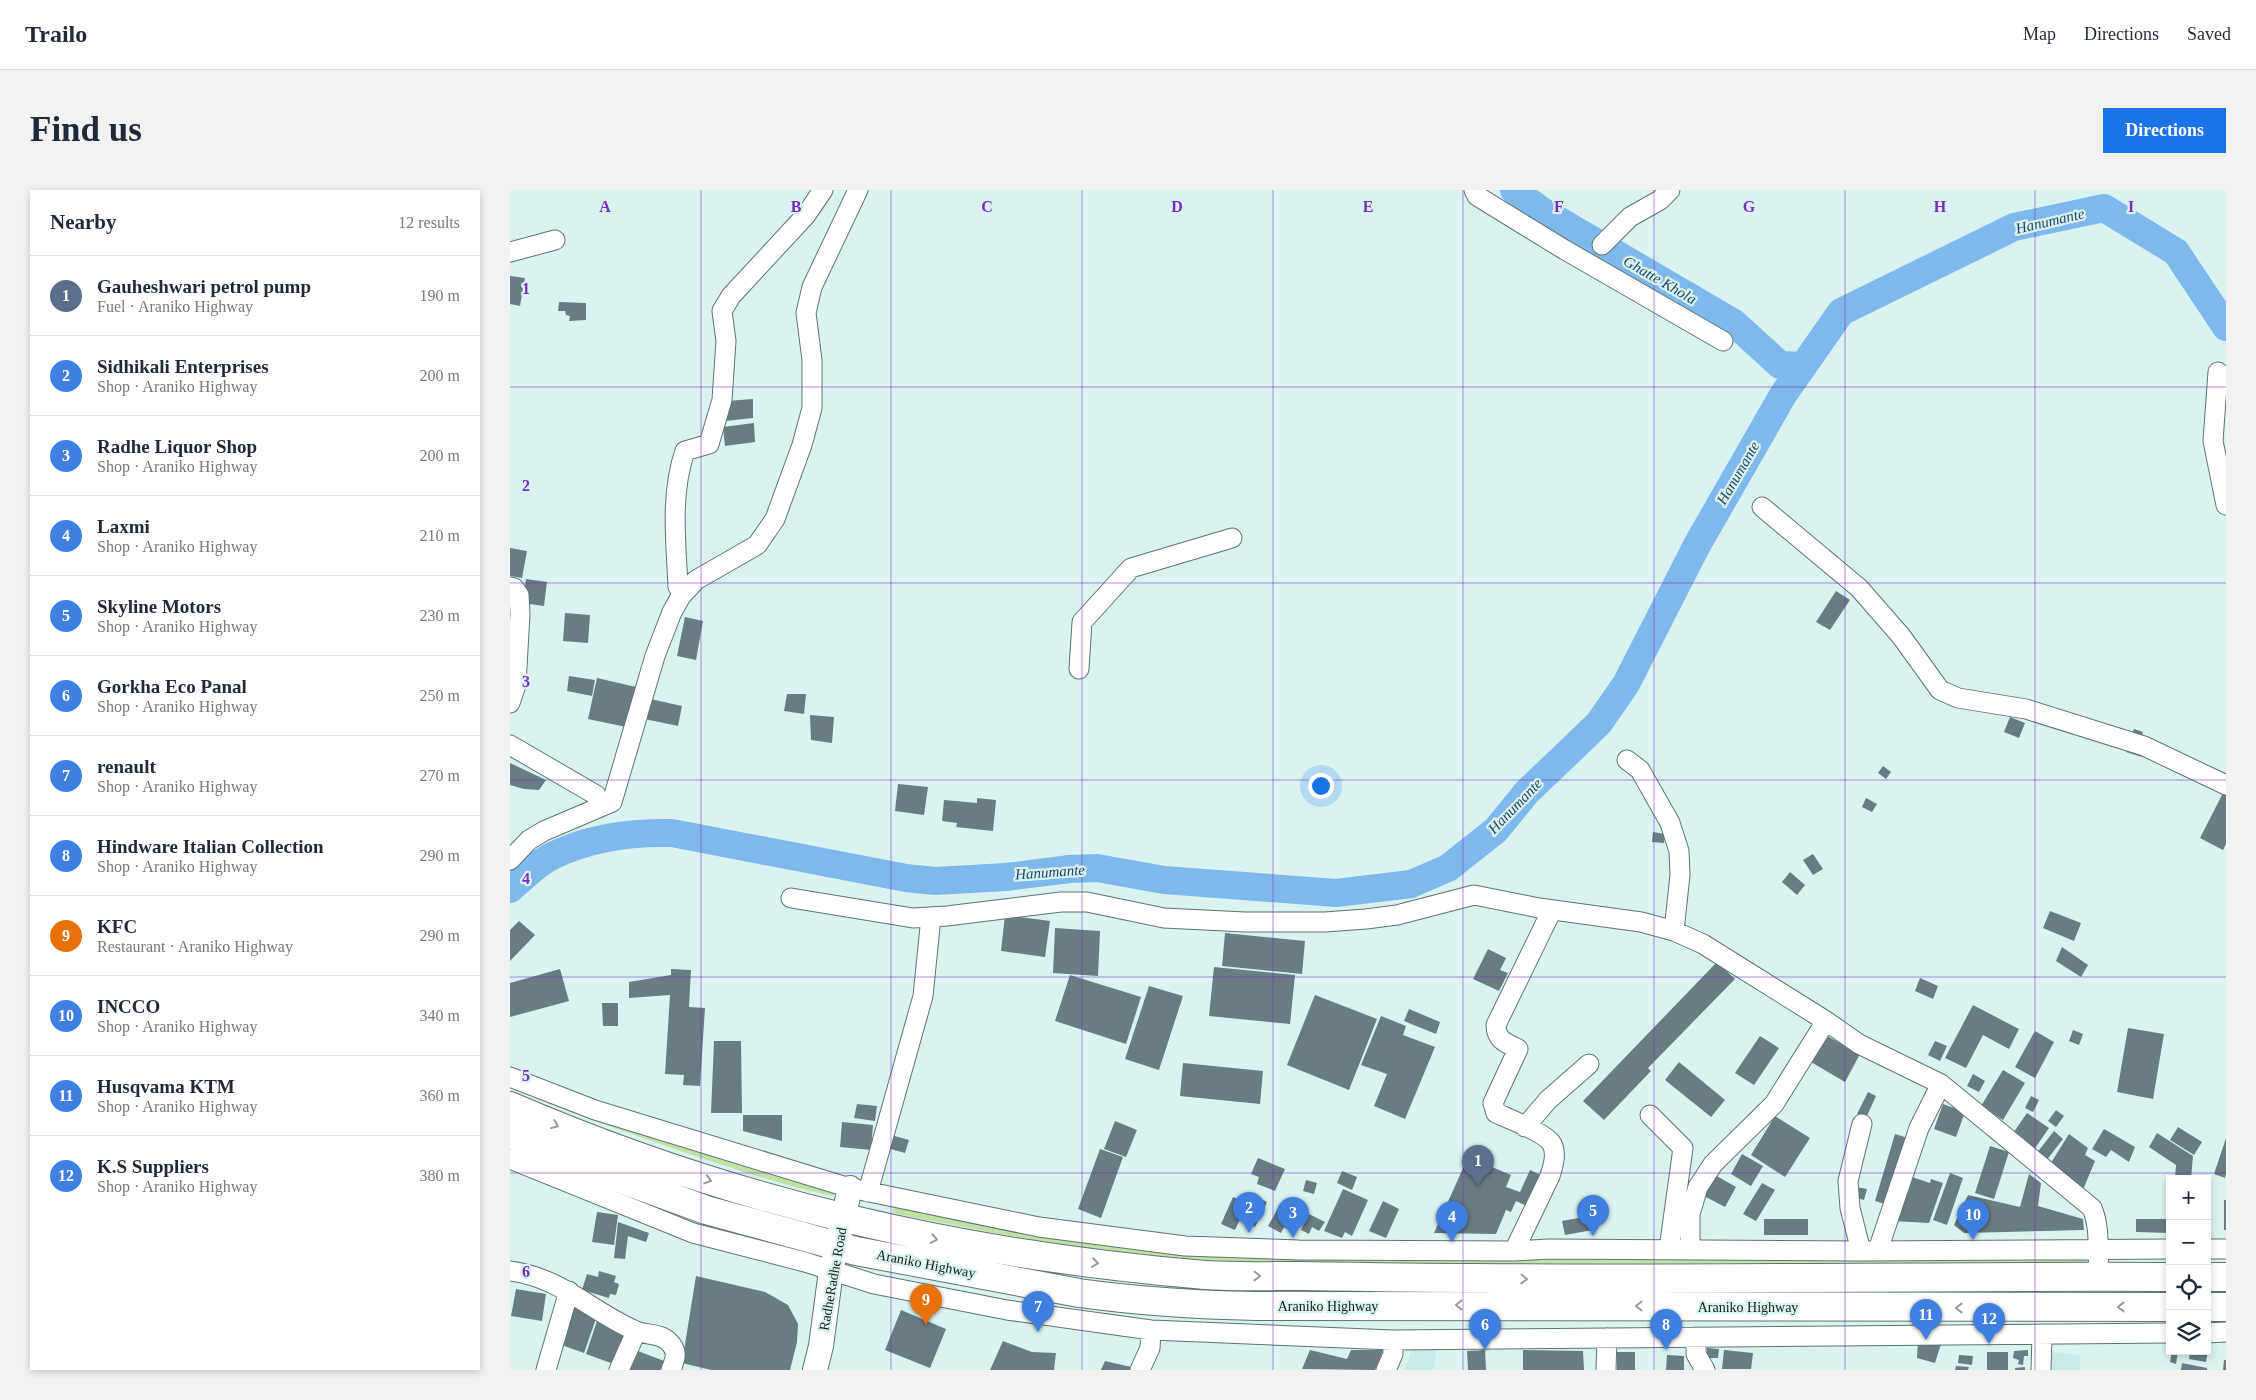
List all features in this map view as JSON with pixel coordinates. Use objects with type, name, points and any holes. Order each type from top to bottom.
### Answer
[{"type":"highway","name":"Araniko Highway","points":[[510,1106],[553,1125],[657,1164],[767,1199],[843,1218],[955,1243],[1098,1264],[1210,1276],[1650,1280],[2166,1277]]},
{"type":"highway","name":"Araniko Highway","points":[[510,1134],[586,1166],[834,1259],[1117,1298],[1208,1305],[2166,1307]]},
{"type":"highway","points":[[2211,1277],[2226,1277]]},
{"type":"highway","points":[[2211,1307],[2226,1307]]},
{"type":"main road","name":"RadheRadhe Road","points":[[815,1370],[821,1346],[834,1259],[843,1218],[859,1190]]},
{"type":"street","points":[[678,587],[676,510],[678,472],[685,451],[709,444],[722,400],[726,341],[722,311],[730,296],[806,214],[823,190]]},
{"type":"street","points":[[510,860],[529,840],[544,831],[612,802],[655,656],[672,612],[682,596],[696,580],[757,545],[775,519],[802,445],[812,408],[812,360],[806,313],[812,287],[858,190]]},
{"type":"street","points":[[1474,190],[1477,196],[1565,250],[1723,341]]},
{"type":"street","points":[[1602,245],[1630,216],[1660,200],[1670,190]]},
{"type":"street","points":[[510,252],[555,240]]},
{"type":"street","points":[[2218,372],[2212,441],[2226,505]]},
{"type":"street","points":[[1762,507],[1859,588],[1901,636],[1940,690],[1958,698],[2026,709],[2144,746],[2226,784]]},
{"type":"street","points":[[1079,669],[1082,622],[1131,568],[1232,538]]},
{"type":"street","points":[[510,587],[514,588],[519,595],[520,614],[516,685],[510,703]]},
{"type":"street","points":[[510,746],[596,795],[602,806]]},
{"type":"street","points":[[1628,760],[1640,770],[1670,823],[1679,851],[1680,875],[1674,931]]},
{"type":"street","points":[[791,898],[897,916],[931,917],[1061,902],[1087,902],[1164,918],[1184,920],[1325,922],[1397,915],[1474,896],[1550,910],[1640,922],[1674,931],[1703,944],[1826,1021],[1859,1044],[1941,1084],[2092,1208],[2097,1223],[2099,1276]]},
{"type":"street","points":[[1514,1251],[1554,1164],[1552,1144],[1545,1137],[1496,1114],[1493,1103],[1518,1049],[1500,1039],[1496,1033],[1496,1025],[1549,916],[1550,910]]},
{"type":"street","points":[[859,1190],[923,996],[931,917]]},
{"type":"street","points":[[1690,1250],[1690,1214],[1698,1187],[1712,1164],[1774,1104],[1826,1021]]},
{"type":"street","points":[[1525,1127],[1548,1100],[1589,1064]]},
{"type":"street","points":[[510,1077],[595,1110],[859,1190],[1039,1226],[1184,1246],[1299,1250],[1514,1251],[1669,1249],[1869,1251],[2166,1249]]},
{"type":"street","points":[[1869,1251],[1919,1128],[1941,1084]]},
{"type":"street","points":[[1650,1115],[1683,1148],[1669,1249]]},
{"type":"street","points":[[1862,1124],[1848,1181],[1850,1208],[1869,1251]]},
{"type":"street","points":[[510,1159],[693,1233],[805,1262],[834,1259],[874,1284],[1006,1310],[1151,1330],[1394,1340],[2166,1333]]},
{"type":"street","points":[[2211,1249],[2226,1249]]},
{"type":"street","points":[[510,1271],[550,1281],[569,1291],[614,1321],[636,1332],[660,1336],[668,1340],[674,1348],[676,1356],[671,1370]]},
{"type":"street","points":[[546,1370],[569,1291]]},
{"type":"street","points":[[1140,1370],[1150,1348],[1151,1330]]},
{"type":"street","points":[[619,1370],[636,1332]]},
{"type":"street","points":[[2211,1332],[2226,1332]]},
{"type":"street","points":[[2041,1370],[2042,1334]]},
{"type":"street","points":[[1696,1337],[1696,1354],[1705,1370]]},
{"type":"street","points":[[1606,1370],[1607,1338]]},
{"type":"street","points":[[1386,1370],[1393,1354],[1394,1340]]},
{"type":"shaded area","points":[[1412,1348],[1437,1348],[1433,1370],[1405,1370]]},
{"type":"shaded area","points":[[2053,1352],[2080,1355],[2080,1370],[2049,1370]]},
{"type":"green space","points":[[510,1083],[834,1191],[834,1195],[772,1181],[654,1142],[510,1088]]},
{"type":"green space","points":[[895,1205],[1095,1242],[2086,1256],[2086,1262],[1258,1263],[1093,1249],[892,1213]]},
{"type":"building","points":[[510,276],[525,278],[520,306],[510,304]]},
{"type":"building","points":[[559,302],[586,303],[586,320],[569,321],[570,316],[566,315],[565,311],[558,311]]},
{"type":"building","points":[[753,399],[753,418],[725,421],[727,401]]},
{"type":"building","points":[[754,423],[755,442],[725,446],[723,427]]},
{"type":"building","points":[[510,548],[527,551],[522,578],[510,576]]},
{"type":"building","points":[[526,579],[547,582],[544,606],[522,603]]},
{"type":"building","points":[[1836,591],[1850,600],[1830,630],[1816,622]]},
{"type":"building","points":[[565,613],[590,615],[588,643],[563,641]]},
{"type":"building","points":[[685,617],[703,621],[696,660],[677,656]]},
{"type":"building","points":[[569,676],[595,680],[592,696],[567,691]]},
{"type":"building","points":[[597,678],[636,687],[626,727],[588,719]]},
{"type":"building","points":[[787,694],[806,694],[804,714],[784,711]]},
{"type":"building","points":[[646,698],[682,706],[678,726],[640,718]]},
{"type":"building","points":[[810,715],[834,717],[832,743],[811,740]]},
{"type":"building","points":[[2010,717],[2025,723],[2019,738],[2004,732]]},
{"type":"building","points":[[2134,729],[2143,732],[2141,740],[2131,736]]},
{"type":"building","points":[[2129,744],[2144,749],[2142,757],[2126,752]]},
{"type":"building","points":[[510,763],[546,780],[539,790],[524,789],[510,785]]},
{"type":"building","points":[[1883,766],[1891,772],[1886,779],[1878,773]]},
{"type":"building","points":[[898,784],[928,787],[924,815],[895,811]]},
{"type":"building","points":[[2223,793],[2226,794],[2226,844],[2223,850],[2200,838]]},
{"type":"building","points":[[977,798],[996,800],[993,831],[956,827],[957,823],[942,821],[944,800],[977,803]]},
{"type":"building","points":[[1866,798],[1877,804],[1872,812],[1862,807]]},
{"type":"building","points":[[1653,832],[1665,834],[1664,843],[1652,842]]},
{"type":"building","points":[[1813,854],[1823,869],[1813,875],[1803,860]]},
{"type":"building","points":[[1790,872],[1805,885],[1797,895],[1782,882]]},
{"type":"building","points":[[2050,911],[2081,923],[2074,941],[2043,928]]},
{"type":"building","points":[[1005,915],[1050,921],[1045,957],[1001,951]]},
{"type":"building","points":[[519,921],[535,935],[510,961],[510,930]]},
{"type":"building","points":[[1055,928],[1100,931],[1098,976],[1053,973]]},
{"type":"building","points":[[1225,933],[1305,941],[1302,974],[1222,966]]},
{"type":"building","points":[[2062,947],[2088,965],[2081,977],[2056,961]]},
{"type":"building","points":[[1488,949],[1506,958],[1500,970],[1508,973],[1499,991],[1473,979]]},
{"type":"building","points":[[1717,962],[1735,979],[1648,1068],[1651,1071],[1604,1120],[1583,1101]]},
{"type":"building","points":[[1214,967],[1295,975],[1290,1024],[1209,1016]]},
{"type":"building","points":[[560,969],[569,1001],[510,1017],[510,983]]},
{"type":"building","points":[[671,969],[691,970],[689,1007],[705,1008],[700,1086],[683,1085],[684,1075],[665,1074],[670,995],[629,998],[629,982],[671,975]]},
{"type":"building","points":[[1070,975],[1141,997],[1126,1044],[1055,1021]]},
{"type":"building","points":[[1920,978],[1938,986],[1933,999],[1915,991]]},
{"type":"building","points":[[1149,986],[1183,996],[1159,1070],[1125,1059]]},
{"type":"building","points":[[1315,995],[1377,1019],[1349,1090],[1287,1065]]},
{"type":"building","points":[[602,1003],[618,1003],[618,1026],[603,1026]]},
{"type":"building","points":[[1973,1005],[2019,1029],[2009,1049],[1983,1035],[1966,1068],[1945,1058]]},
{"type":"building","points":[[1409,1009],[1440,1022],[1436,1034],[1404,1021]]},
{"type":"building","points":[[1381,1016],[1406,1026],[1403,1035],[1435,1047],[1405,1119],[1374,1106],[1387,1074],[1361,1065]]},
{"type":"building","points":[[2128,1028],[2164,1034],[2153,1099],[2117,1092]]},
{"type":"building","points":[[2073,1030],[2083,1034],[2079,1045],[2069,1041]]},
{"type":"building","points":[[2035,1031],[2054,1042],[2035,1078],[2015,1067]]},
{"type":"building","points":[[1760,1036],[1779,1048],[1754,1085],[1735,1073]]},
{"type":"building","points":[[1827,1036],[1860,1054],[1845,1082],[1811,1062]]},
{"type":"building","points":[[714,1041],[741,1041],[742,1113],[711,1113]]},
{"type":"building","points":[[1935,1041],[1947,1046],[1940,1061],[1928,1055]]},
{"type":"building","points":[[1679,1062],[1725,1100],[1711,1117],[1665,1080]]},
{"type":"building","points":[[1183,1063],[1263,1071],[1260,1104],[1180,1096]]},
{"type":"building","points":[[2003,1070],[2025,1083],[2003,1120],[1981,1106]]},
{"type":"building","points":[[1973,1074],[1985,1081],[1979,1092],[1967,1086]]},
{"type":"building","points":[[1868,1092],[1876,1096],[1866,1118],[1857,1114]]},
{"type":"building","points":[[2031,1096],[2039,1100],[2033,1112],[2025,1108]]},
{"type":"building","points":[[857,1104],[877,1106],[875,1121],[854,1118]]},
{"type":"building","points":[[1943,1104],[1965,1112],[1956,1137],[1934,1129]]},
{"type":"building","points":[[2056,1110],[2064,1116],[2056,1127],[2048,1121]]},
{"type":"building","points":[[2027,1113],[2049,1128],[2033,1151],[2011,1136]]},
{"type":"building","points":[[743,1115],[782,1115],[782,1141],[743,1131]]},
{"type":"building","points":[[1775,1116],[1810,1138],[1785,1177],[1751,1155]]},
{"type":"building","points":[[1115,1121],[1137,1130],[1126,1157],[1104,1149]]},
{"type":"building","points":[[842,1122],[873,1125],[871,1150],[840,1147]]},
{"type":"building","points":[[2178,1127],[2202,1142],[2194,1155],[2170,1140]]},
{"type":"building","points":[[2104,1129],[2135,1147],[2129,1162],[2111,1150],[2106,1157],[2092,1149]]},
{"type":"building","points":[[2054,1131],[2063,1139],[2046,1161],[2036,1154]]},
{"type":"building","points":[[2157,1133],[2193,1156],[2191,1175],[2175,1175],[2176,1165],[2149,1147]]},
{"type":"building","points":[[1895,1134],[1911,1139],[1891,1206],[1875,1201]]},
{"type":"building","points":[[2069,1134],[2088,1148],[2085,1155],[2095,1161],[2082,1192],[2049,1166]]},
{"type":"building","points":[[891,1135],[909,1140],[905,1153],[887,1148]]},
{"type":"building","points":[[2226,1138],[2226,1174],[2225,1178],[2214,1174]]},
{"type":"building","points":[[1990,1146],[2009,1152],[1994,1199],[1975,1193]]},
{"type":"building","points":[[1100,1149],[1123,1157],[1101,1218],[1078,1209]]},
{"type":"building","points":[[1742,1154],[1763,1166],[1751,1186],[1731,1174]]},
{"type":"building","points":[[1468,1157],[1511,1175],[1506,1187],[1520,1192],[1530,1170],[1541,1175],[1527,1206],[1516,1201],[1511,1212],[1506,1210],[1496,1234],[1434,1233]]},
{"type":"building","points":[[1258,1158],[1285,1169],[1275,1191],[1257,1184],[1259,1177],[1251,1174]]},
{"type":"building","points":[[1342,1171],[1357,1177],[1352,1190],[1337,1183]]},
{"type":"building","points":[[1950,1173],[1963,1178],[1947,1225],[1933,1220]]},
{"type":"building","points":[[2029,1174],[2041,1183],[2038,1206],[2083,1219],[2084,1230],[1964,1233],[1954,1225],[1968,1195],[2020,1207]]},
{"type":"building","points":[[1715,1175],[1736,1187],[1725,1207],[1704,1196]]},
{"type":"building","points":[[1909,1176],[1930,1183],[1931,1179],[1943,1183],[1929,1223],[1893,1221]]},
{"type":"building","points":[[1306,1180],[1317,1183],[1314,1194],[1303,1191]]},
{"type":"building","points":[[1762,1183],[1775,1190],[1756,1221],[1743,1214]]},
{"type":"building","points":[[1856,1187],[1867,1189],[1864,1200],[1853,1197]]},
{"type":"building","points":[[1343,1189],[1368,1200],[1352,1236],[1345,1232],[1342,1238],[1324,1231]]},
{"type":"building","points":[[1252,1195],[1267,1202],[1255,1227],[1240,1219],[1235,1230],[1221,1224],[1233,1197],[1248,1204]]},
{"type":"building","points":[[2224,1200],[2226,1200],[2226,1230],[2224,1230]]},
{"type":"building","points":[[1383,1201],[1399,1209],[1386,1238],[1369,1231]]},
{"type":"building","points":[[1295,1206],[1306,1212],[1295,1233],[1284,1227],[1281,1233],[1268,1226],[1278,1208],[1290,1214]]},
{"type":"building","points":[[597,1212],[618,1215],[614,1245],[592,1242]]},
{"type":"building","points":[[1309,1214],[1325,1222],[1319,1231],[1312,1227],[1309,1234],[1301,1230]]},
{"type":"building","points":[[1595,1215],[1598,1229],[1565,1235],[1562,1221]]},
{"type":"building","points":[[1764,1219],[1808,1219],[1808,1235],[1764,1235]]},
{"type":"building","points":[[2136,1219],[2166,1219],[2166,1233],[2136,1232]]},
{"type":"building","points":[[618,1222],[649,1233],[646,1242],[628,1236],[625,1259],[614,1258]]},
{"type":"building","points":[[599,1271],[616,1276],[614,1282],[619,1284],[616,1295],[610,1294],[609,1298],[582,1290],[587,1274],[598,1277]]},
{"type":"building","points":[[696,1276],[765,1292],[788,1305],[798,1324],[797,1342],[790,1370],[711,1370],[682,1363]]},
{"type":"building","points":[[516,1289],[546,1294],[542,1321],[511,1316]]},
{"type":"building","points":[[571,1303],[598,1313],[584,1353],[556,1343]]},
{"type":"building","points":[[901,1310],[946,1329],[930,1368],[885,1350]]},
{"type":"building","points":[[598,1318],[627,1332],[611,1363],[586,1354]]},
{"type":"building","points":[[1003,1341],[1032,1352],[1056,1353],[1054,1370],[990,1370]]},
{"type":"building","points":[[1918,1341],[1942,1341],[1935,1363],[1917,1358]]},
{"type":"building","points":[[1707,1348],[1719,1349],[1718,1358],[1707,1358]]},
{"type":"building","points":[[1310,1350],[1347,1359],[1351,1350],[1383,1350],[1375,1370],[1302,1369]]},
{"type":"building","points":[[1485,1350],[1486,1370],[1468,1370],[1467,1351]]},
{"type":"building","points":[[1523,1350],[1583,1351],[1584,1370],[1523,1370]]},
{"type":"building","points":[[1724,1350],[1753,1353],[1751,1369],[1722,1369]]},
{"type":"building","points":[[2028,1350],[2028,1356],[2024,1356],[2023,1365],[2018,1364],[2019,1360],[2013,1358],[2014,1351]]},
{"type":"building","points":[[638,1351],[664,1361],[660,1370],[630,1370]]},
{"type":"building","points":[[1617,1352],[1635,1352],[1635,1370],[1617,1370]]},
{"type":"building","points":[[1987,1352],[2008,1352],[2008,1370],[1987,1370]]},
{"type":"building","points":[[1667,1355],[1684,1356],[1684,1370],[1666,1370]]},
{"type":"building","points":[[1959,1355],[1973,1356],[1972,1365],[1958,1363]]},
{"type":"building","points":[[2171,1355],[2177,1355],[2176,1364],[2170,1362]]},
{"type":"building","points":[[2190,1355],[2207,1355],[2206,1362],[2189,1359]]},
{"type":"building","points":[[2224,1360],[2226,1360],[2226,1370],[2223,1370]]},
{"type":"building","points":[[1105,1361],[1131,1367],[1130,1370],[1101,1370]]},
{"type":"building","points":[[2182,1363],[2207,1368],[2207,1370],[2181,1370]]},
{"type":"building","points":[[1956,1366],[1969,1367],[1968,1370],[1955,1370]]},
{"type":"building","points":[[2025,1367],[2025,1370],[2015,1370],[2015,1368]]},
{"type":"waterway","name":"Ghatte Khola","points":[[1514,190],[1539,209],[1734,323],[1780,365],[1803,366]]},
{"type":"waterway","name":"Hanumante","points":[[510,889],[530,871],[552,856],[581,844],[610,837],[656,833],[672,833],[906,878],[935,881],[1006,877],[1070,869],[1097,868],[1164,880],[1336,893],[1411,884],[1448,868],[1496,830],[1526,793],[1599,723],[1626,684],[1697,545],[1783,395],[1841,312],[2014,227],[2104,208],[2176,252],[2226,327]]},
{"type":"place","name":"Gauheshwari petrol pump","points":[[1478,1186]]},
{"type":"place","name":"Sidhikali Enterprises","points":[[1249,1233]]},
{"type":"place","name":"Skyline Motors","points":[[1593,1236]]},
{"type":"place","name":"Radhe Liquor Shop","points":[[1293,1238]]},
{"type":"place","name":"INCCO","points":[[1973,1240]]},
{"type":"place","name":"Laxmi","points":[[1452,1242]]},
{"type":"place","name":"KFC","points":[[926,1325]]},
{"type":"place","name":"renault","points":[[1038,1332]]},
{"type":"place","name":"Husqvama KTM","points":[[1926,1340]]},
{"type":"place","name":"K.S Suppliers","points":[[1989,1344]]},
{"type":"place","name":"Gorkha Eco Panal","points":[[1485,1350]]},
{"type":"place","name":"Hindware Italian Collection","points":[[1666,1350]]}]
